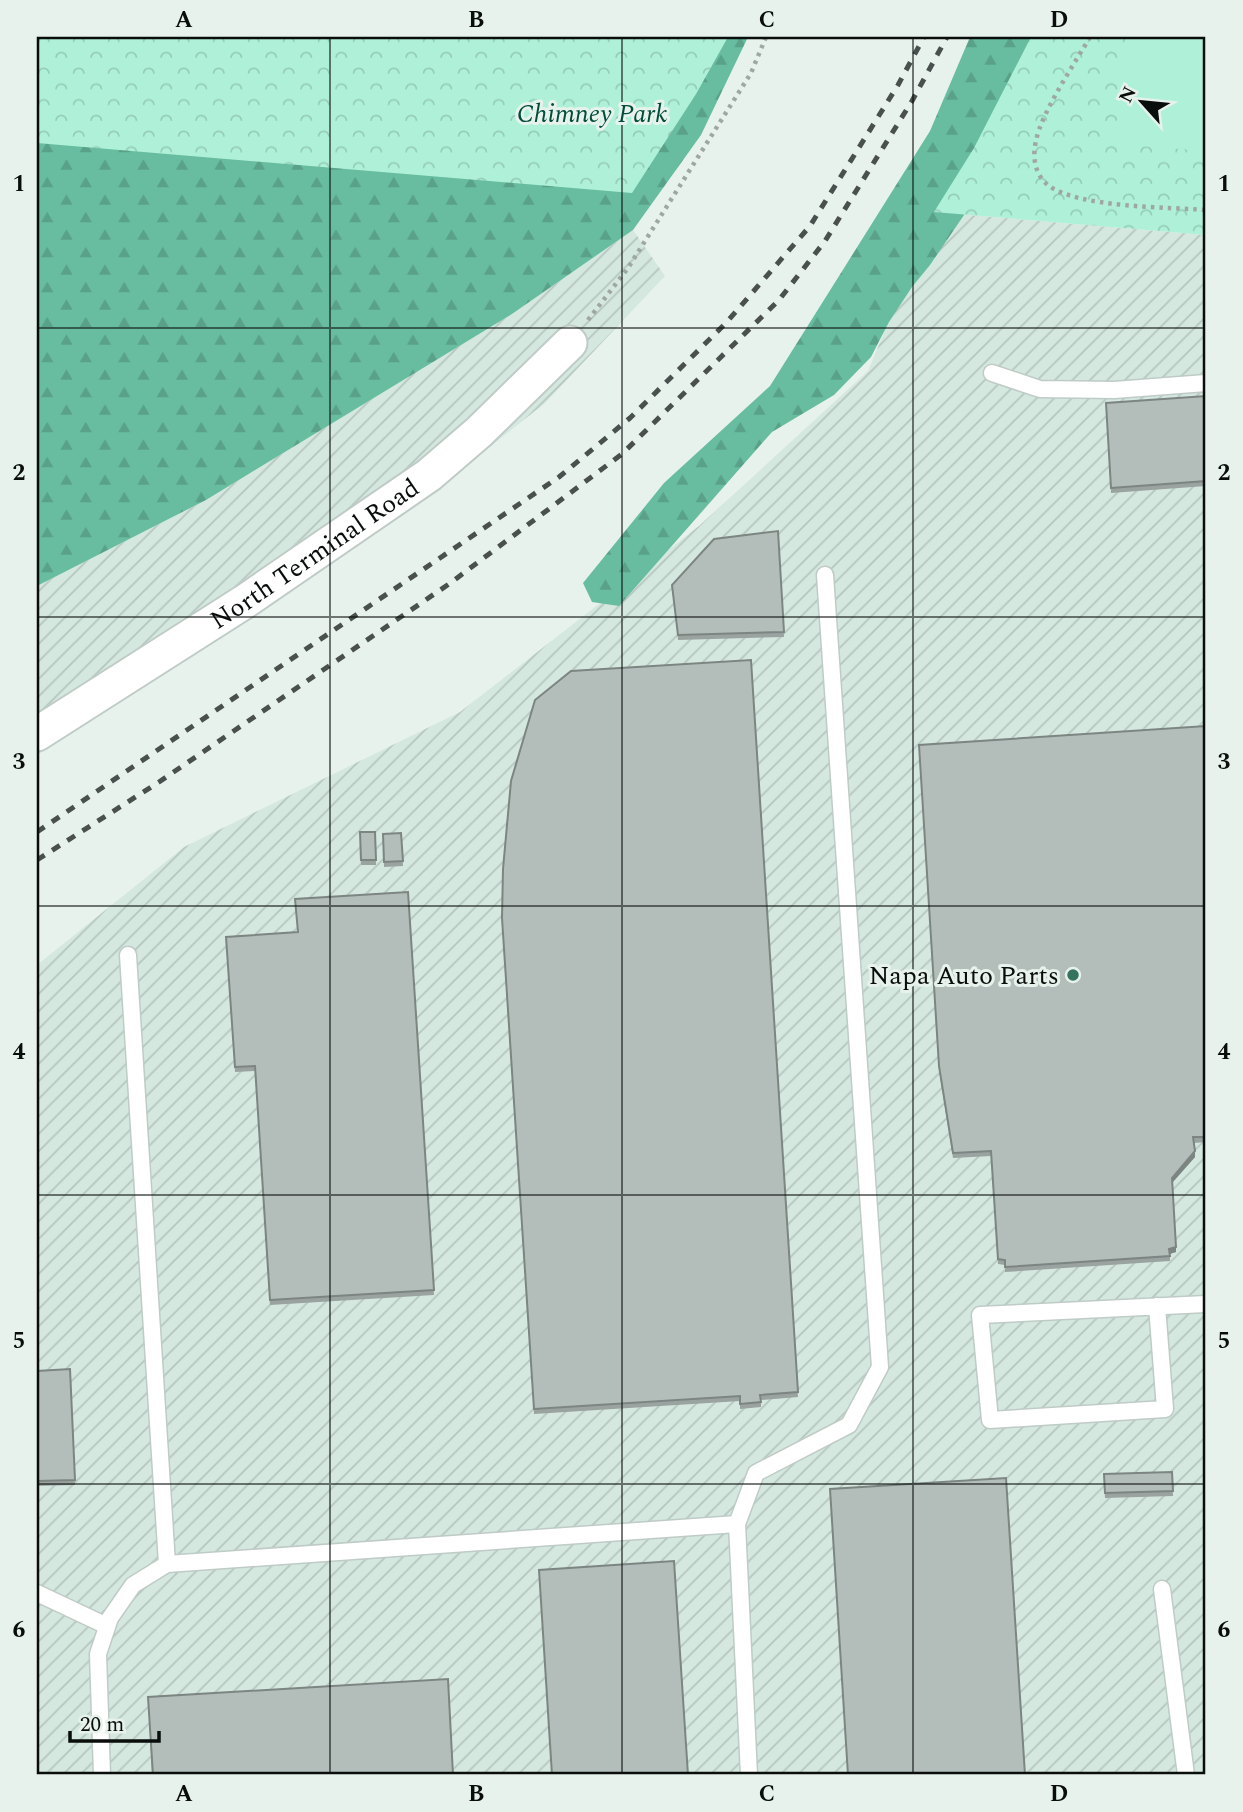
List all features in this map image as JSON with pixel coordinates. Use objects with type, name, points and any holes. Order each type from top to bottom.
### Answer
[{"type":"street","name":"North Terminal Road","points":[[37,734],[244,602],[429,475],[479,432],[570,343]]},
{"type":"lane","points":[[992,373],[1040,389],[1114,390],[1206,383]]},
{"type":"lane","points":[[749,1775],[737,1524],[756,1473],[849,1425],[880,1367],[825,575]]},
{"type":"lane","points":[[128,955],[167,1564]]},
{"type":"lane","points":[[1157,1307],[1165,1409],[990,1420],[980,1315],[1206,1304]]},
{"type":"lane","points":[[102,1775],[98,1654],[110,1618],[133,1585],[167,1564],[737,1524]]},
{"type":"lane","points":[[1162,1589],[1186,1775]]},
{"type":"lane","points":[[37,1593],[107,1626]]},
{"type":"path","points":[[570,343],[643,245],[751,73],[766,37]]},
{"type":"path","points":[[1090,37],[1036,138],[1033,155],[1037,171],[1046,184],[1059,192],[1084,199],[1206,210]]},
{"type":"shaded area","points":[[934,212],[1206,235],[1206,1775],[37,1775],[37,965],[184,847],[460,712],[699,526],[868,371]]},
{"type":"shaded area","points":[[633,230],[665,276],[545,403],[418,504],[37,755],[37,586],[206,500],[512,314]]},
{"type":"green space","points":[[37,37],[748,37],[701,135],[633,230],[512,314],[206,500],[37,586]]},
{"type":"green space","name":"Chimney Park","points":[[37,37],[728,37],[696,94],[632,193],[37,143]]},
{"type":"green space","points":[[970,37],[1054,37],[979,193],[912,287],[889,322],[871,357],[834,395],[772,432],[619,606],[592,602],[583,583],[664,483],[770,386],[930,131]]},
{"type":"green space","points":[[1031,37],[1206,37],[1206,235],[934,212],[974,148]]},
{"type":"green space","points":[[1129,37],[1206,37],[1206,151],[1116,144],[1120,62]]},
{"type":"building","points":[[1206,396],[1206,481],[1111,488],[1106,403]]},
{"type":"building","points":[[778,531],[784,632],[678,635],[672,585],[714,539]]},
{"type":"building","points":[[751,660],[798,1392],[760,1395],[761,1402],[740,1404],[740,1396],[534,1409],[502,918],[503,869],[511,781],[535,700],[571,671]]},
{"type":"building","points":[[1206,726],[1206,1137],[1193,1137],[1195,1151],[1172,1178],[1176,1247],[1169,1249],[1170,1256],[1005,1267],[1005,1260],[998,1259],[991,1151],[953,1153],[939,1066],[919,745]]},
{"type":"building","points":[[360,832],[375,832],[376,860],[361,860]]},
{"type":"building","points":[[401,833],[403,861],[384,862],[383,834]]},
{"type":"building","points":[[408,892],[434,1290],[270,1300],[255,1066],[235,1067],[226,937],[298,932],[295,899]]},
{"type":"building","points":[[70,1369],[75,1480],[37,1481],[37,1371]]},
{"type":"building","points":[[1172,1472],[1173,1491],[1105,1493],[1104,1474]]},
{"type":"building","points":[[1006,1478],[1025,1775],[848,1775],[830,1489]]},
{"type":"building","points":[[674,1561],[688,1775],[552,1775],[539,1570]]},
{"type":"building","points":[[448,1679],[453,1775],[153,1775],[148,1697]]},
{"type":"railway","points":[[37,832],[559,477],[630,418],[726,323],[810,226],[898,85],[924,37]]},
{"type":"railway","points":[[37,860],[159,782],[449,584],[622,454],[779,300],[825,241],[912,101],[947,37]]},
{"type":"place","name":"Napa Auto Parts","points":[[1073,975]]}]
